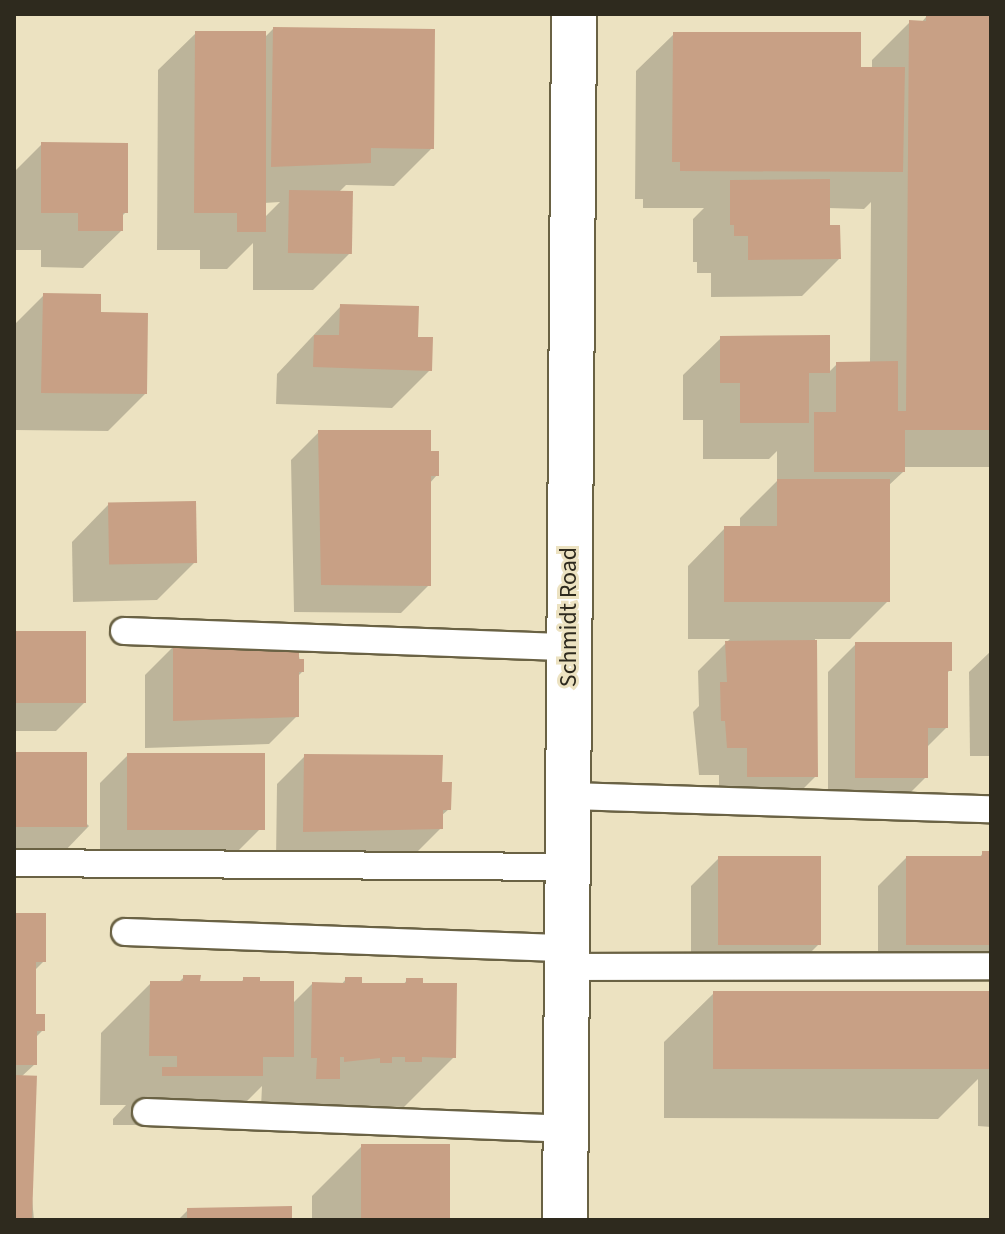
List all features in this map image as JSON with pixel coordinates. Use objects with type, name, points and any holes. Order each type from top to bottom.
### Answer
[{"type":"street","name":"Schmidt Road","points":[[565,1220],[574,14]]},
{"type":"lane","points":[[124,631],[497,642],[569,647]]},
{"type":"lane","points":[[568,796],[991,809]]},
{"type":"lane","points":[[14,863],[568,867]]},
{"type":"lane","points":[[125,932],[566,958],[991,966]]},
{"type":"lane","points":[[146,1112],[565,1129]]},
{"type":"building","points":[[926,15],[991,15],[991,430],[905,430],[905,472],[814,472],[814,412],[836,412],[836,362],[898,361],[898,411],[906,411],[909,20],[926,21]]},
{"type":"building","points":[[273,27],[435,29],[434,149],[371,148],[371,163],[271,167]]},
{"type":"building","points":[[195,31],[266,31],[266,232],[237,232],[237,213],[194,213]]},
{"type":"building","points":[[673,32],[861,32],[861,67],[905,67],[903,172],[680,171],[680,162],[672,162]]},
{"type":"building","points":[[41,142],[128,143],[128,213],[123,213],[123,231],[78,231],[78,213],[41,213]]},
{"type":"building","points":[[830,179],[830,225],[840,225],[841,259],[748,260],[748,236],[734,236],[734,225],[730,225],[730,180]]},
{"type":"building","points":[[289,190],[353,191],[352,254],[288,253]]},
{"type":"building","points":[[43,293],[101,294],[101,312],[148,313],[147,394],[41,393]]},
{"type":"building","points":[[340,304],[419,306],[418,337],[433,337],[432,371],[313,367],[314,335],[339,335]]},
{"type":"building","points":[[830,335],[830,373],[809,373],[809,423],[740,423],[740,383],[720,383],[720,336]]},
{"type":"building","points":[[318,430],[431,430],[431,451],[439,451],[439,476],[431,476],[431,586],[321,585]]},
{"type":"building","points":[[777,479],[890,479],[890,602],[724,602],[724,526],[777,526]]},
{"type":"building","points":[[196,501],[197,563],[109,565],[108,503]]},
{"type":"building","points":[[14,631],[86,631],[86,703],[14,703]]},
{"type":"building","points":[[817,640],[818,777],[747,777],[747,748],[727,748],[725,721],[721,721],[720,682],[727,682],[725,641]]},
{"type":"building","points":[[855,642],[952,642],[952,671],[948,671],[948,728],[928,728],[928,778],[855,778]]},
{"type":"building","points":[[299,644],[299,659],[304,659],[304,672],[299,672],[299,717],[173,721],[173,645]]},
{"type":"building","points":[[14,752],[87,752],[87,827],[14,827]]},
{"type":"building","points":[[127,753],[265,753],[265,830],[127,830]]},
{"type":"building","points":[[304,754],[443,755],[442,782],[452,782],[451,810],[443,810],[443,829],[303,832]]},
{"type":"building","points":[[982,851],[991,851],[991,945],[906,945],[906,856],[982,856]]},
{"type":"building","points":[[718,856],[821,856],[821,945],[718,945]]},
{"type":"building","points":[[14,913],[46,913],[46,962],[36,962],[36,1014],[45,1014],[45,1031],[37,1031],[37,1065],[14,1065]]},
{"type":"building","points":[[183,975],[201,975],[200,981],[243,981],[243,977],[260,977],[260,981],[294,981],[294,1057],[263,1057],[263,1076],[162,1076],[162,1067],[177,1067],[177,1056],[149,1056],[150,981],[183,981]]},
{"type":"building","points":[[345,977],[362,977],[362,983],[406,983],[406,978],[423,978],[423,983],[457,983],[456,1058],[422,1057],[422,1062],[405,1062],[405,1057],[392,1057],[392,1063],[380,1063],[380,1058],[344,1062],[344,1057],[340,1057],[340,1079],[316,1079],[317,1058],[311,1058],[312,982],[345,983]]},
{"type":"building","points":[[713,991],[990,991],[990,1069],[713,1069]]},
{"type":"building","points":[[14,1075],[37,1076],[32,1220],[14,1220]]},
{"type":"building","points":[[361,1144],[450,1144],[450,1220],[361,1220]]},
{"type":"building","points":[[292,1206],[292,1220],[187,1220],[187,1208]]}]
